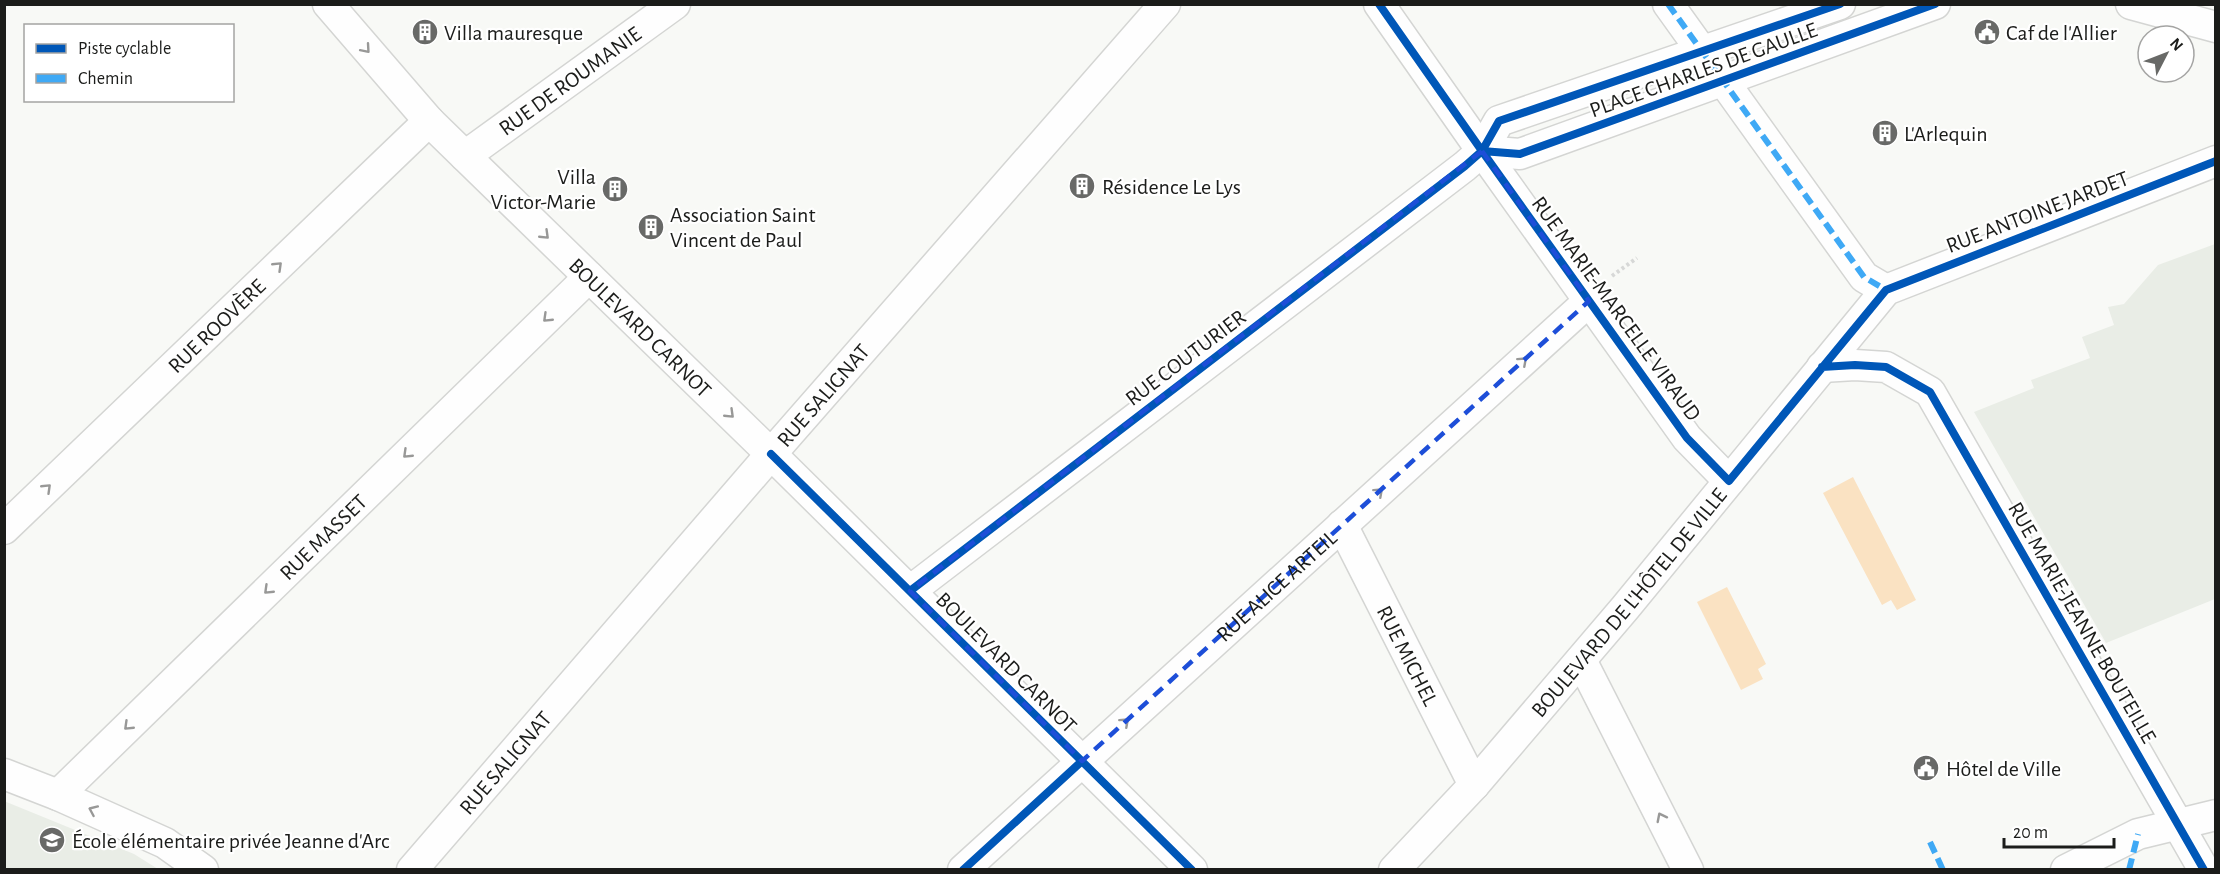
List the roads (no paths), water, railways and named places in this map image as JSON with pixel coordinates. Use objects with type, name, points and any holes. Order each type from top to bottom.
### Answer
[{"type":"street","name":"BOULEVARD CARNOT","points":[[328,4],[429,121],[771,454],[1192,870]]},
{"type":"street","name":"RUE DE ROUMANIE","points":[[465,156],[675,4]]},
{"type":"street","name":"RUE SALIGNAT","points":[[412,870],[771,454],[1166,4]]},
{"type":"street","points":[[1379,4],[1482,151]]},
{"type":"street","name":"PLACE CHARLES DE GAULLE","points":[[1668,4],[1725,82]]},
{"type":"street","name":"PLACE CHARLES DE GAULLE","points":[[1840,4],[1499,121],[1482,151],[1520,154],[1725,82],[1935,4]]},
{"type":"street","points":[[2131,4],[2216,27]]},
{"type":"street","points":[[1725,82],[1864,277],[1881,295]]},
{"type":"street","name":"RUE ROOVÈRE","points":[[4,529],[429,121]]},
{"type":"street","name":"RUE MARIE-MARCELLE VIRAUD","points":[[1482,151],[1598,290],[1687,438],[1729,482]]},
{"type":"street","name":"RUE COUTURIER","points":[[910,591],[1482,151]]},
{"type":"street","name":"RUE ANTOINE JARDET","points":[[1881,295],[2216,161]]},
{"type":"street","name":"RUE MASSET","points":[[58,795],[589,277]]},
{"type":"street","name":"RUE ALICE ARTEIL","points":[[963,870],[1598,290]]},
{"type":"street","name":"BOULEVARD DE L'HÔTEL DE VILLE","points":[[1394,870],[1474,785],[1581,660],[1881,295]]},
{"type":"street","name":"RUE MARIE-JEANNE BOUTEILLE","points":[[1822,368],[1855,365],[1886,367],[1930,392],[2204,870]]},
{"type":"street","name":"RUE MICHEL","points":[[1342,525],[1474,785]]},
{"type":"street","points":[[1581,660],[1688,870]]},
{"type":"street","points":[[4,774],[58,795],[165,843],[203,870]]},
{"type":"street","points":[[2066,870],[2138,834],[2216,815]]},
{"type":"place","name":"Villa mauresque","points":[[425,32]]},
{"type":"place","name":"Caf de l'Allier","points":[[1987,32]]},
{"type":"place","name":"L'Arlequin","points":[[1885,133]]},
{"type":"place","name":"Résidence Le Lys","points":[[1082,186]]},
{"type":"place","name":"Villa Victor-Marie","points":[[615,189]]},
{"type":"place","name":"Association Saint Vincent de Paul","points":[[651,227]]},
{"type":"place","name":"Hôtel de Ville","points":[[1926,768]]},
{"type":"place","name":"École élémentaire privée Jeanne d'Arc","points":[[52,840]]}]
